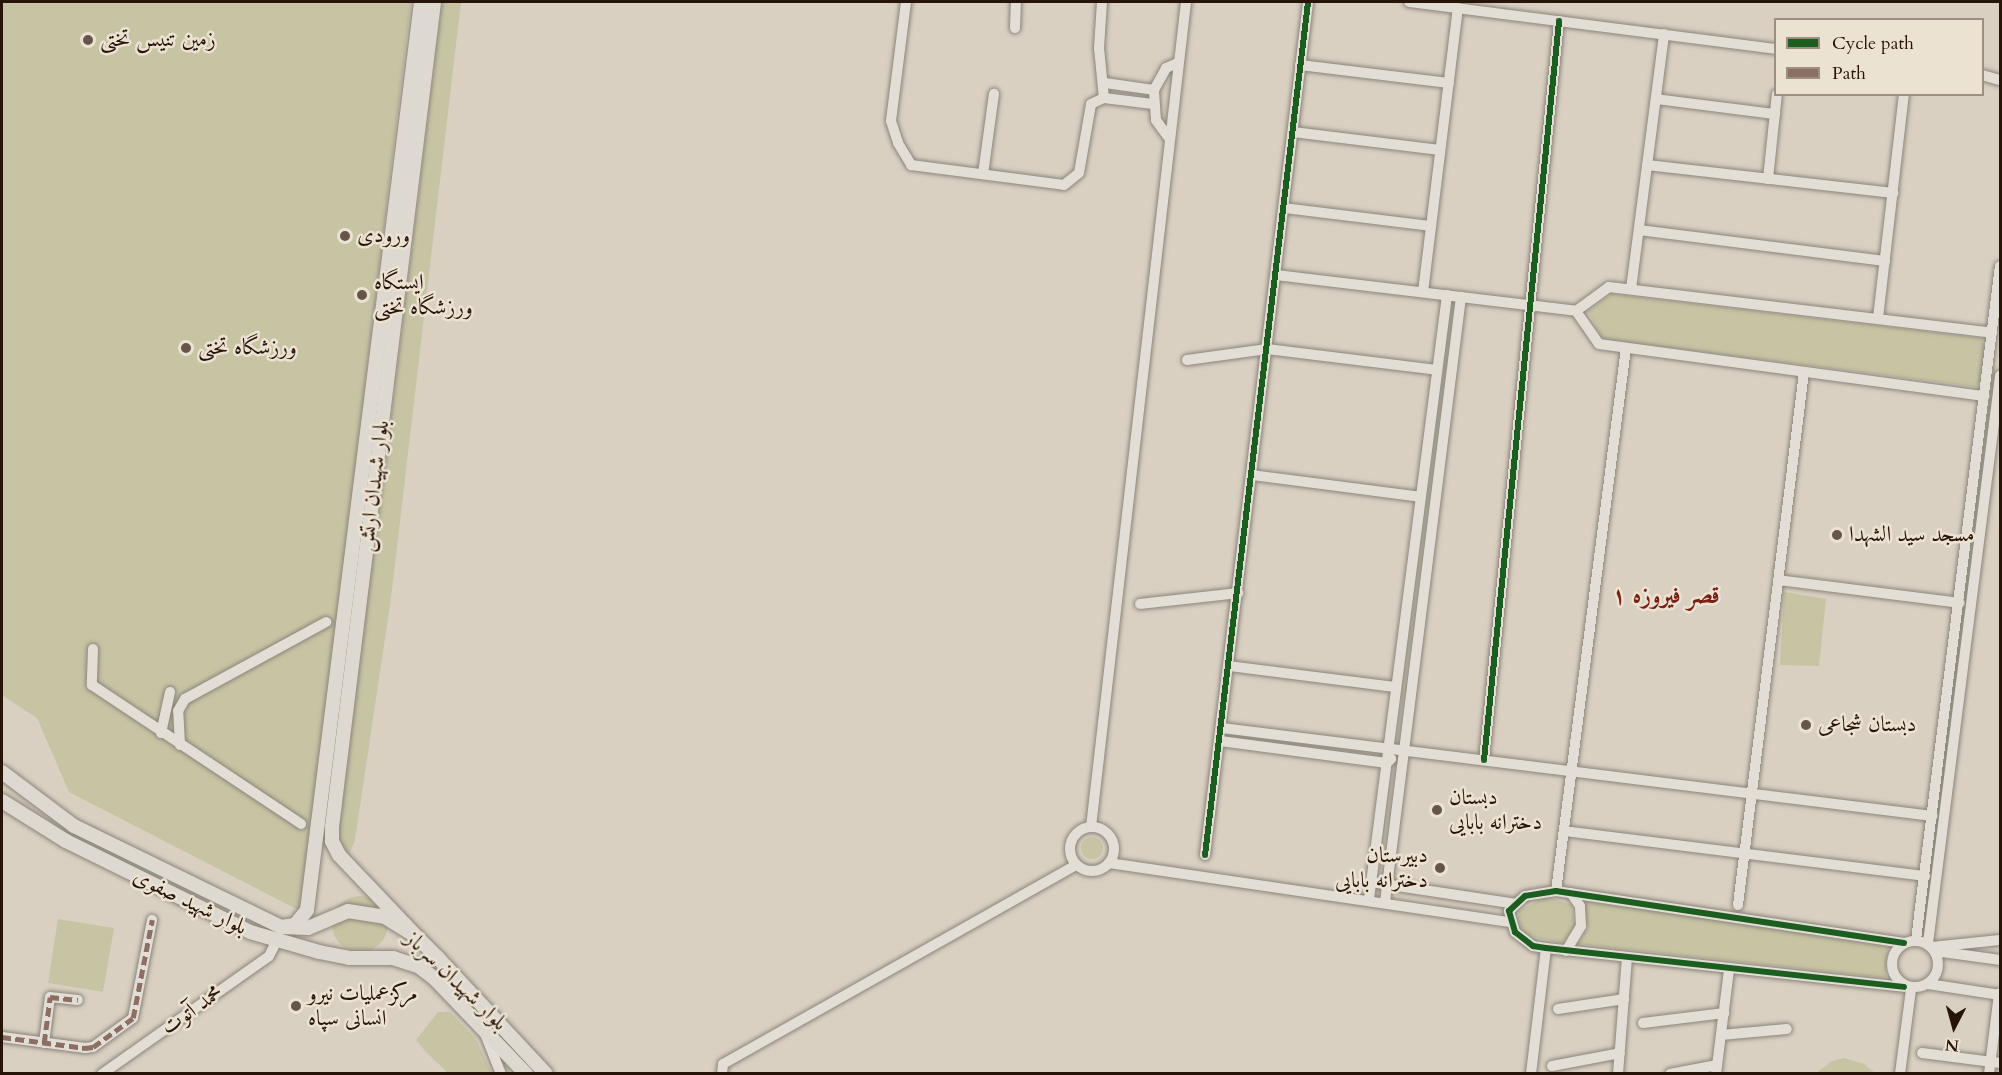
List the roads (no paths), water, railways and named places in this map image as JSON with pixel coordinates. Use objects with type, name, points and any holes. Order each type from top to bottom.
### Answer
[{"type":"main road","name":"بلوار شهیدان ارتش","points":[[281,927],[295,925],[307,910],[421,2]]},
{"type":"main road","name":"بلوار شهیدان ارتش","points":[[418,938],[339,855],[332,841],[332,827],[434,2]]},
{"type":"main road","name":"بلوار شهید صفوی","points":[[2,772],[74,826],[281,927],[308,928],[318,922]]},
{"type":"main road","name":"بلوار شهید صفوی","points":[[2,801],[66,841],[276,942],[349,958],[393,958]]},
{"type":"main road","name":"بلوار شهیدان سرباز","points":[[318,922],[348,911],[365,911],[385,917],[418,938],[546,1074]]},
{"type":"main road","name":"بلوار شهیدان سرباز","points":[[393,958],[418,966],[435,979],[526,1074]]},
{"type":"street","points":[[906,2],[891,121],[898,143],[911,165],[1064,185],[1079,173],[1091,104],[1104,98],[1153,104]]},
{"type":"street","points":[[1015,28],[1016,2]]},
{"type":"street","points":[[1102,2],[1099,48],[1105,83],[1104,98]]},
{"type":"street","points":[[1091,827],[1186,2]]},
{"type":"street","points":[[1205,855],[1308,2]]},
{"type":"street","points":[[1409,2],[1774,49]]},
{"type":"street","points":[[1423,292],[1458,8]]},
{"type":"street","points":[[1484,760],[1559,21]]},
{"type":"street","points":[[1631,289],[1664,34]]},
{"type":"street","points":[[1169,138],[1161,131],[1153,104],[1154,90],[1166,68],[1178,63]]},
{"type":"street","points":[[1300,65],[1449,83]]},
{"type":"street","points":[[1984,75],[2001,80]]},
{"type":"street","points":[[1105,83],[1154,90]]},
{"type":"street","points":[[983,174],[994,94]]},
{"type":"street","points":[[1768,179],[1777,96]]},
{"type":"street","points":[[1878,318],[1904,96]]},
{"type":"street","points":[[1656,99],[1775,114]]},
{"type":"street","points":[[1293,132],[1440,150]]},
{"type":"street","points":[[1647,165],[1893,193]]},
{"type":"street","points":[[1284,208],[1431,226]]},
{"type":"street","points":[[1639,230],[1885,261]]},
{"type":"street","points":[[1916,940],[1985,396],[1995,360],[1992,333],[2001,266]]},
{"type":"street","points":[[1276,275],[1576,311],[1609,286],[1992,333]]},
{"type":"street","points":[[1369,899],[1447,295]]},
{"type":"street","points":[[1385,902],[1461,297]]},
{"type":"street","points":[[1576,311],[1599,344],[1985,396]]},
{"type":"street","points":[[1556,891],[1626,348]]},
{"type":"street","points":[[1187,360],[1267,349],[1437,370]]},
{"type":"street","points":[[1738,905],[1804,372]]},
{"type":"street","points":[[1928,984],[1936,969],[1932,947],[2001,376]]},
{"type":"street","points":[[1252,475],[1421,497]]},
{"type":"street","points":[[1778,580],[1960,603]]},
{"type":"street","points":[[1140,604],[1238,593]]},
{"type":"street","points":[[180,745],[178,711],[185,699],[326,621]]},
{"type":"street","points":[[93,649],[92,685],[300,824]]},
{"type":"street","points":[[1229,666],[1396,687]]},
{"type":"street","points":[[161,733],[170,692]]},
{"type":"street","points":[[1222,728],[1933,816]]},
{"type":"street","points":[[1220,741],[1386,763],[1404,750]]},
{"type":"street","points":[[1109,863],[1113,843],[1105,831],[1091,827],[1072,838],[1070,852],[1076,865],[1090,871],[1109,863],[1369,899],[1510,922]]},
{"type":"street","points":[[1564,831],[1925,876]]},
{"type":"street","points":[[722,1074],[723,1064],[1076,865]]},
{"type":"street","points":[[1371,882],[1516,904]]},
{"type":"street","points":[[1922,1053],[1993,1066],[2000,994],[1928,984],[1907,988],[1729,970],[1546,948],[1523,940],[1510,922],[1509,911],[1516,904],[1539,891],[1556,891],[1904,943],[1916,940],[1932,947],[2001,960]]},
{"type":"street","points":[[1566,951],[1581,926],[1580,906],[1571,893]]},
{"type":"street","points":[[2,1037],[93,1047],[133,1018],[152,920]]},
{"type":"street","points":[[1932,947],[2001,940]]},
{"type":"street","name":"محمد آتوت","points":[[102,1074],[269,956],[276,942]]},
{"type":"street","points":[[1904,943],[1894,963],[1898,981],[1907,988]]},
{"type":"street","points":[[1531,1074],[1546,948]]},
{"type":"street","points":[[1618,1074],[1627,958]]},
{"type":"street","points":[[1670,1074],[1717,1069],[1729,970]]},
{"type":"street","points":[[1900,1074],[1907,988]]},
{"type":"street","points":[[44,1043],[50,997],[78,1000]]},
{"type":"street","points":[[1558,1009],[1624,999]]},
{"type":"street","points":[[1643,1023],[1724,1013]]},
{"type":"street","points":[[478,1023],[501,1074]]},
{"type":"street","points":[[1721,1035],[1787,1029]]},
{"type":"street","points":[[1552,1066],[1620,1053]]},
{"type":"place","name":"زمین تنیس تختی","points":[[88,40]]},
{"type":"place","name":"ورودی","points":[[345,236]]},
{"type":"place","name":"ایستگاه ورزشگاه تختی","points":[[362,295]]},
{"type":"place","name":"ورزشگاه تختی","points":[[186,348]]},
{"type":"place","name":"مسجد سید الشهدا","points":[[1837,535]]},
{"type":"place","name":"دبستان شجاعی","points":[[1806,725]]},
{"type":"place","name":"دبستان دخترانه بابایی","points":[[1437,810]]},
{"type":"place","name":"دبیرستان دخترانه بابایی","points":[[1440,868]]},
{"type":"place","name":"مرکزعملیات نیرو انسانی سپاه","points":[[296,1006]]},
{"type":"district","name":"قصر فیروزه ۱","points":[[1666,596]]}]
